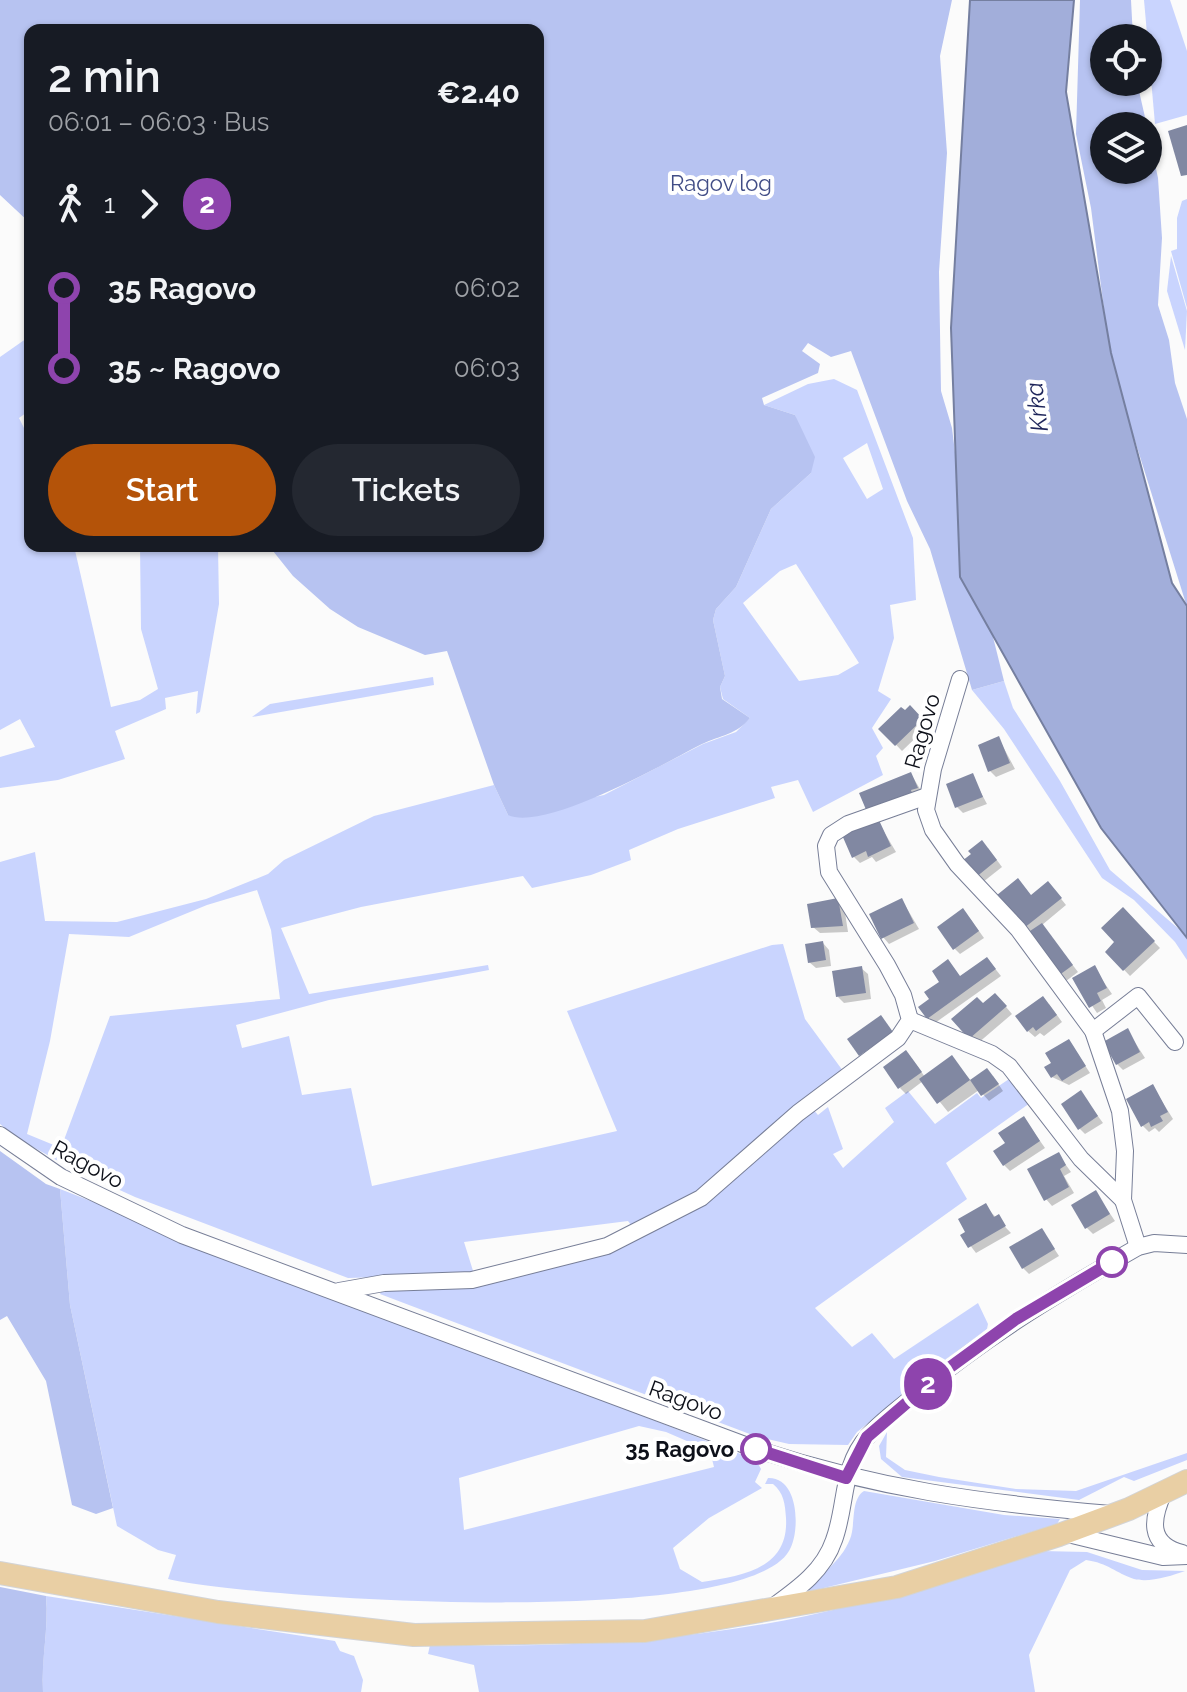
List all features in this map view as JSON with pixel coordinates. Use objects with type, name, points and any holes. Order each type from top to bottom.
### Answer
[{"type":"main road","points":[[0,1573],[218,1612],[414,1635],[645,1631],[764,1613],[897,1587],[1062,1533],[1187,1481]]},
{"type":"street","name":"Ragovo","points":[[960,679],[927,796],[926,810],[933,830],[957,864],[1018,929],[1093,1031],[1120,1111],[1125,1151],[1123,1200],[1138,1247]]},
{"type":"street","name":"Ragovo","points":[[339,1291],[384,1283],[472,1280],[607,1246],[701,1198],[798,1113],[898,1038],[910,1020],[903,995],[829,872],[826,846],[831,835],[848,824],[927,796]]},
{"type":"street","points":[[1093,1031],[1138,996],[1175,1042]]},
{"type":"street","name":"Ragovo","points":[[910,1020],[992,1054],[1009,1066],[1081,1159],[1123,1200]]},
{"type":"street","name":"Ragovo","points":[[0,1135],[61,1177],[182,1235],[339,1291],[667,1416],[846,1478],[1007,1505],[1113,1514]]},
{"type":"street","points":[[764,1613],[813,1576],[825,1559],[841,1517],[846,1478],[867,1437],[947,1369],[1030,1310],[1138,1247],[1154,1243],[1187,1245]]},
{"type":"street","points":[[1164,1492],[1155,1511],[1154,1534],[1162,1545],[1187,1555]]},
{"type":"street","points":[[1062,1533],[1150,1554],[1187,1555]]},
{"type":"shaded area","points":[[1144,0],[1170,0],[1187,51],[1187,115],[1162,122],[1162,112],[1154,112],[1153,96],[1162,96],[1162,24],[1146,24]]},
{"type":"shaded area","points":[[1187,199],[1187,308],[1171,251],[1177,249],[1177,218],[1182,201]]},
{"type":"shaded area","points":[[1171,256],[1187,311],[1185,350],[1167,291]]},
{"type":"shaded area","points":[[24,340],[24,414],[19,418],[24,428],[24,552],[75,552],[111,707],[140,700],[158,689],[141,629],[140,552],[218,552],[219,604],[200,712],[196,714],[198,691],[165,698],[166,709],[115,731],[125,759],[58,780],[0,788],[0,757],[35,747],[20,719],[0,730],[0,357]]},
{"type":"shaded area","points":[[834,379],[857,390],[913,538],[916,600],[890,605],[894,638],[878,691],[891,699],[872,728],[883,748],[876,756],[883,775],[813,812],[798,780],[771,787],[775,798],[678,829],[629,850],[631,860],[591,875],[532,888],[523,876],[361,907],[281,928],[309,994],[488,965],[489,970],[329,1000],[236,1025],[242,1048],[289,1036],[302,1095],[351,1088],[372,1186],[617,1131],[567,1011],[772,945],[783,944],[805,1019],[843,1071],[701,1192],[634,1229],[628,1221],[464,1242],[474,1274],[348,1278],[135,1197],[67,1166],[17,1138],[0,1124],[0,862],[35,852],[45,921],[117,922],[206,899],[268,874],[284,860],[374,816],[494,785],[508,815],[604,795],[703,744],[736,732],[750,718],[723,699],[720,687],[725,676],[713,620],[716,609],[736,587],[771,509],[811,473],[795,415],[764,405],[808,384]],"holes":[[[867,443],[883,489],[867,499],[843,458]],[[796,564],[859,663],[838,675],[799,681],[743,603],[780,571]],[[257,890],[271,930],[280,999],[110,1016],[61,1148],[27,1134],[50,1041],[69,934],[129,937],[207,905]]]},
{"type":"shaded area","points":[[433,677],[434,685],[252,717],[270,704]]},
{"type":"shaded area","points":[[1004,681],[1013,708],[1060,781],[1110,870],[1187,936],[1187,960],[1175,942],[1134,900],[1102,878],[1004,729],[972,690]]},
{"type":"shaded area","points":[[1012,1077],[1030,1103],[946,1163],[967,1199],[815,1308],[852,1347],[872,1333],[894,1359],[978,1303],[988,1324],[987,1329],[857,1432],[848,1445],[789,1444],[755,1436],[380,1294],[383,1288],[464,1285],[650,1231],[812,1108],[818,1115],[828,1107],[843,1149],[833,1154],[843,1168],[894,1122],[885,1108],[908,1091],[935,1124],[977,1093],[981,1098]]},
{"type":"shaded area","points":[[60,1189],[756,1460],[761,1469],[755,1482],[762,1488],[709,1518],[673,1548],[680,1569],[702,1582],[747,1573],[771,1559],[780,1549],[785,1535],[784,1503],[777,1487],[765,1484],[768,1478],[778,1480],[791,1494],[796,1516],[794,1538],[791,1547],[758,1574],[692,1591],[602,1600],[395,1600],[218,1587],[168,1579],[176,1555],[158,1550],[117,1526],[70,1305]],"holes":[[[639,1426],[666,1432],[710,1451],[714,1467],[464,1530],[459,1478]]]},
{"type":"shaded area","points":[[887,1432],[886,1457],[905,1470],[1016,1489],[1076,1491],[1187,1453],[1187,1460],[1134,1481],[1124,1477],[1079,1500],[902,1477],[881,1459],[879,1446]]},
{"type":"shaded area","points":[[864,1491],[1004,1515],[1060,1519],[1057,1524],[935,1561],[803,1593],[846,1548],[852,1533],[855,1506]]},
{"type":"shaded area","points":[[1041,1551],[1087,1552],[1142,1570],[1185,1571],[1140,1580],[1086,1560],[1070,1570],[1029,1655],[1035,1692],[479,1692],[474,1665],[428,1654],[430,1645],[572,1644],[666,1637],[760,1625],[866,1602]]},
{"type":"shaded area","points":[[46,1596],[335,1641],[340,1651],[354,1656],[363,1680],[361,1692],[43,1692]]},
{"type":"green space","name":"Ragov log","points":[[0,0],[952,0],[940,56],[947,153],[939,272],[941,391],[952,428],[963,517],[1004,681],[972,690],[930,549],[907,501],[851,351],[831,357],[808,343],[802,351],[820,364],[818,373],[762,398],[764,405],[795,415],[815,457],[811,473],[771,509],[736,587],[716,609],[713,620],[725,676],[720,687],[722,699],[750,718],[734,731],[576,805],[525,818],[508,815],[494,785],[447,651],[425,655],[358,627],[330,609],[293,576],[274,552],[544,552],[544,24],[24,24],[24,217],[0,195]]},
{"type":"green space","points":[[1080,0],[1131,0],[1132,24],[1090,24],[1090,96],[1140,96],[1144,112],[1090,112],[1090,184],[1158,184],[1162,238],[1158,305],[1169,340],[1175,383],[1187,419],[1187,607],[1111,364],[1091,208],[1076,134]]},
{"type":"green space","points":[[0,1151],[46,1184],[60,1189],[70,1305],[113,1508],[96,1514],[72,1505],[46,1381],[7,1316],[0,1320]]},
{"type":"green space","points":[[0,1587],[46,1596],[43,1692],[0,1692]]},
{"type":"water","name":"Krka","points":[[970,0],[1074,0],[1066,92],[1111,353],[1172,583],[1187,606],[1187,938],[1101,828],[960,577],[951,328]]},
{"type":"building","points":[[1187,125],[1187,175],[1181,176],[1168,131]]},
{"type":"building","points":[[910,705],[923,719],[895,746],[878,729],[901,707],[905,710]]},
{"type":"building","points":[[999,736],[1010,763],[988,772],[978,745]]},
{"type":"building","points":[[911,772],[918,788],[867,812],[859,793]]},
{"type":"building","points":[[973,773],[983,797],[955,808],[946,784]]},
{"type":"building","points":[[878,818],[891,846],[868,857],[866,851],[852,858],[842,835]]},
{"type":"building","points":[[982,840],[997,860],[975,878],[962,861],[971,854],[968,851]]},
{"type":"building","points":[[1018,878],[1031,895],[1048,881],[1062,898],[1024,928],[997,895]]},
{"type":"building","points":[[838,898],[843,926],[811,928],[807,904]]},
{"type":"building","points":[[902,898],[914,923],[881,939],[869,914]]},
{"type":"building","points":[[1123,907],[1155,941],[1123,971],[1105,952],[1114,942],[1101,928]]},
{"type":"building","points":[[963,908],[979,931],[953,950],[937,927]]},
{"type":"building","points":[[1042,923],[1073,965],[1058,976],[1027,933]]},
{"type":"building","points":[[823,941],[826,960],[808,963],[805,944]]},
{"type":"building","points":[[987,957],[996,969],[927,1019],[918,1007],[929,999],[924,992],[939,982],[932,971],[948,959],[960,976]]},
{"type":"building","points":[[1095,965],[1107,988],[1097,993],[1101,1001],[1089,1008],[1072,978]]},
{"type":"building","points":[[862,966],[866,993],[836,997],[832,971]]},
{"type":"building","points":[[995,993],[1007,1006],[969,1039],[951,1019],[977,997],[983,1003]]},
{"type":"building","points":[[1043,996],[1057,1015],[1036,1031],[1033,1027],[1027,1032],[1015,1016]]},
{"type":"building","points":[[881,1015],[893,1032],[859,1056],[847,1039]]},
{"type":"building","points":[[1128,1028],[1140,1052],[1116,1065],[1103,1042]]},
{"type":"building","points":[[1069,1039],[1086,1066],[1062,1081],[1057,1074],[1051,1078],[1044,1067],[1051,1063],[1045,1053]]},
{"type":"building","points":[[906,1050],[922,1072],[898,1089],[883,1067]]},
{"type":"building","points":[[952,1055],[970,1080],[937,1104],[919,1079]]},
{"type":"building","points":[[987,1068],[999,1084],[981,1096],[970,1080]]},
{"type":"building","points":[[1153,1084],[1168,1112],[1160,1116],[1163,1121],[1151,1127],[1149,1122],[1141,1127],[1126,1099]]},
{"type":"building","points":[[1081,1090],[1098,1116],[1078,1130],[1061,1104]]},
{"type":"building","points":[[1024,1116],[1040,1141],[1003,1166],[993,1151],[1005,1143],[998,1133]]},
{"type":"building","points":[[1059,1152],[1066,1165],[1060,1169],[1069,1187],[1044,1201],[1027,1169]]},
{"type":"building","points":[[1096,1190],[1110,1214],[1085,1229],[1071,1205]]},
{"type":"building","points":[[986,1203],[994,1217],[999,1214],[1006,1226],[968,1248],[960,1235],[965,1232],[958,1219]]},
{"type":"building","points":[[1042,1228],[1055,1249],[1022,1269],[1009,1247]]},
{"type":"bus line","name":"2","points":[[756,1449],[846,1478],[867,1437],[912,1397],[1016,1319],[1112,1262]]},
{"type":"place","name":"35 Ragovo","points":[[756,1449]]}]
